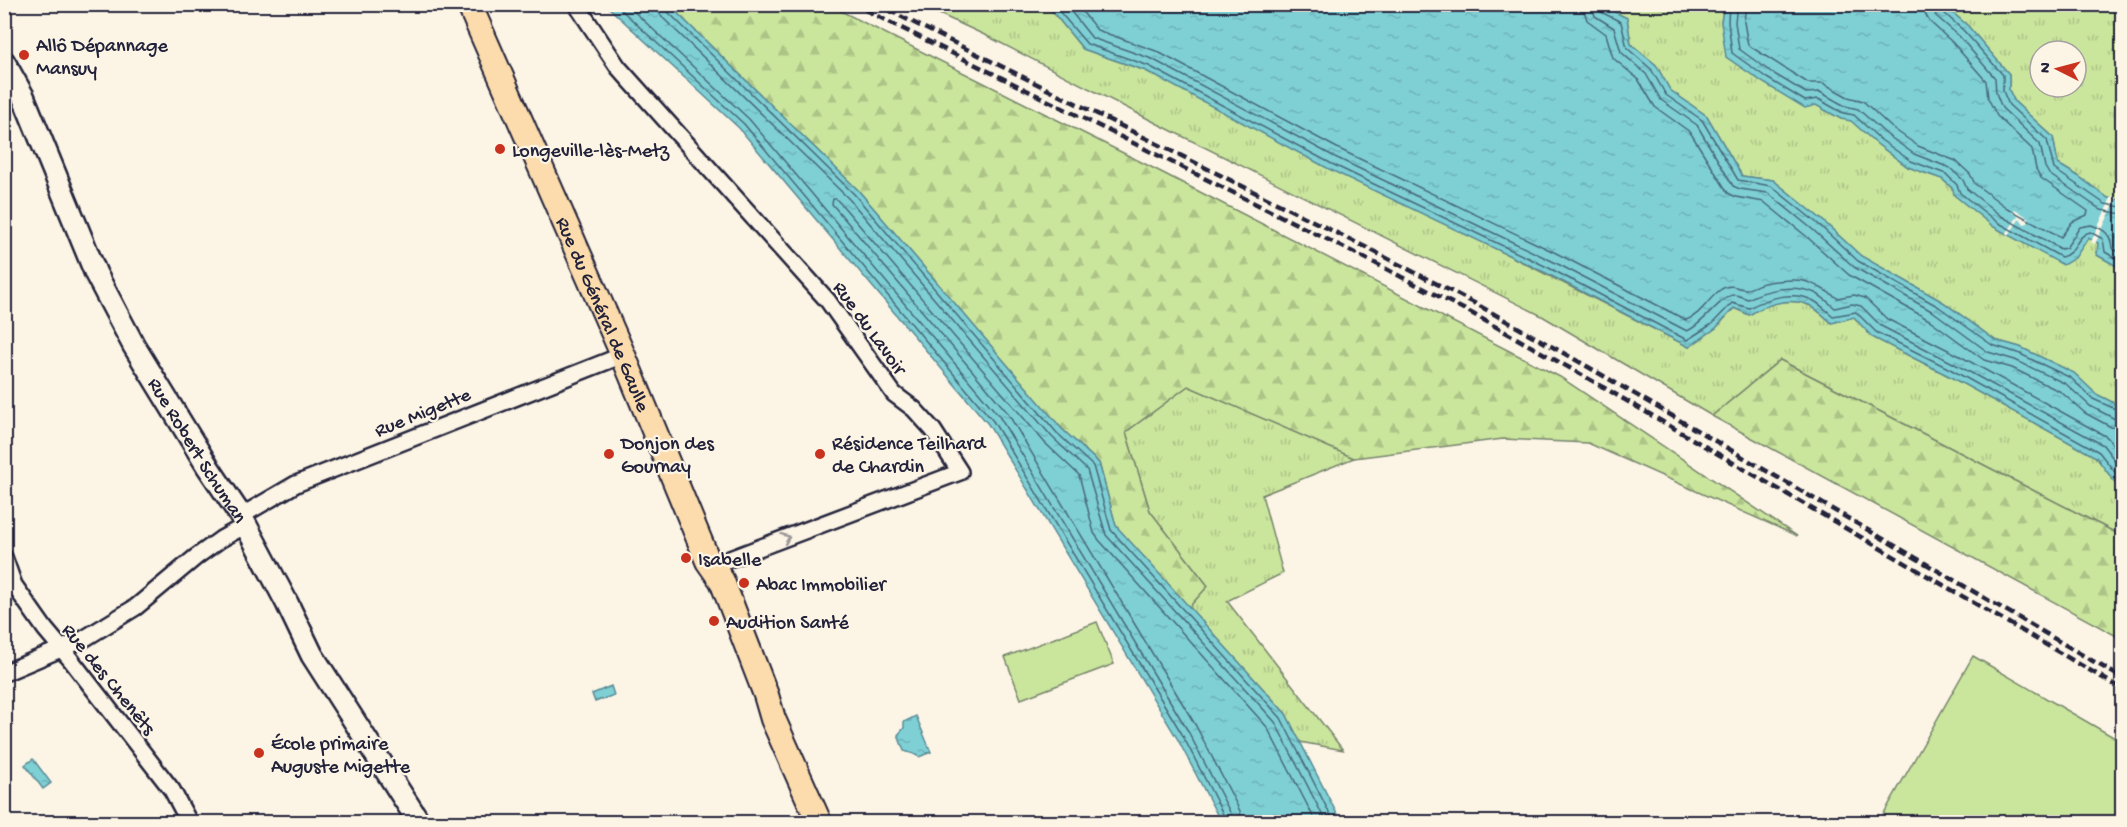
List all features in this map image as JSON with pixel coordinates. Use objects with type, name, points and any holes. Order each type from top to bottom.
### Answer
[{"type":"main road","name":"Rue du Général de Gaulle","points":[[469,4],[622,355],[708,561],[722,581],[773,719],[819,822]]},
{"type":"street","name":"Rue du Lavoir","points":[[576,4],[618,67],[828,301],[894,393],[914,409],[933,430],[960,472],[727,560],[713,568]]},
{"type":"street","name":"Rue Robert Schuman","points":[[4,62],[22,96],[96,274],[140,356],[243,520],[312,655],[419,822]]},
{"type":"street","name":"Rue Migette","points":[[4,673],[82,640],[136,607],[243,520],[296,484],[622,355]]},
{"type":"street","name":"Rue des Chenêts","points":[[4,557],[14,585],[45,629],[172,790],[189,822]]},
{"type":"green space","points":[[669,5],[829,5],[1560,377],[1797,536],[1588,443],[1503,439],[1354,458],[1188,386],[1126,432],[1150,511],[1208,586],[1189,607],[1116,526],[1099,463],[1062,429],[858,190]]},
{"type":"green space","points":[[920,5],[1042,5],[1052,11],[1083,49],[1146,71],[1689,347],[1716,328],[1734,308],[1749,315],[1770,305],[1794,302],[1809,305],[1832,323],[1854,317],[1872,337],[1947,375],[2096,457],[2117,485],[2122,488],[2122,536],[1780,360],[1712,416],[1542,316],[991,38]]},
{"type":"green space","points":[[1600,5],[1724,5],[1721,22],[1816,105],[1841,119],[1851,120],[1877,144],[1908,167],[1942,179],[1953,189],[2082,247],[2088,237],[2098,243],[2097,255],[2122,269],[2122,407],[2096,394],[2074,373],[2020,347],[1995,340],[1943,302],[1861,256],[1821,219],[1773,180],[1742,176],[1707,116],[1670,90],[1656,65],[1631,44],[1627,18]]},
{"type":"green space","points":[[1944,5],[2122,5],[2122,201],[2108,198],[2058,164],[2053,137],[2015,102],[2009,90],[2009,74],[1968,26]]},
{"type":"green space","points":[[1780,360],[2122,536],[2122,639],[1712,416]]},
{"type":"green space","points":[[1188,386],[1354,458],[1262,495],[1283,573],[1227,601],[1343,750],[1300,742],[1286,714],[1189,607],[1208,586],[1150,511],[1126,432]]},
{"type":"green space","points":[[1097,622],[1114,664],[1021,699],[1005,657]]},
{"type":"green space","points":[[1973,656],[2122,742],[2122,822],[1879,822]]},
{"type":"water","points":[[606,5],[669,5],[858,190],[1062,429],[1099,463],[1116,526],[1286,714],[1341,822],[1221,822],[1177,738],[988,424],[739,128]]},
{"type":"water","points":[[1042,5],[1600,5],[1627,18],[1631,44],[1656,65],[1670,90],[1707,116],[1742,176],[1773,180],[1821,219],[1861,256],[1943,302],[1995,340],[2020,347],[2074,373],[2096,394],[2122,407],[2122,488],[2117,485],[2096,457],[1947,375],[1872,337],[1854,317],[1832,323],[1809,305],[1794,302],[1770,305],[1749,315],[1734,308],[1716,328],[1689,347],[1546,273],[1329,169],[1146,71],[1083,49],[1052,11]]},
{"type":"water","points":[[1724,5],[1944,5],[1968,26],[2009,74],[2009,90],[2015,102],[2053,137],[2058,164],[2108,198],[2122,200],[2122,269],[2097,255],[2098,243],[2088,238],[2075,258],[2063,265],[1994,227],[1954,195],[1953,189],[1942,179],[1908,167],[1851,121],[1841,119],[1816,105],[1805,108],[1764,83],[1726,57],[1721,22]]},
{"type":"water","points":[[611,686],[614,695],[595,702],[592,694]]},
{"type":"water","points":[[916,716],[931,752],[919,757],[904,751],[898,735],[904,728],[904,722]]},
{"type":"water","points":[[33,759],[51,783],[43,789],[25,765]]},
{"type":"pier","points":[[2112,196],[2117,198],[2095,244],[2091,242]]},
{"type":"pier","points":[[2015,209],[2029,218],[2028,223],[2024,224],[2020,218],[2009,235],[2006,234],[2018,216],[2012,212]]},
{"type":"railway","points":[[853,4],[1473,314],[1584,376],[2122,689]]},
{"type":"railway","points":[[876,4],[1478,305],[2122,678]]},
{"type":"place","name":"Allô Dépannage Mansuy","points":[[24,55]]},
{"type":"place","name":"Longeville-lès-Metz","points":[[500,149]]},
{"type":"place","name":"Donjon des Gournay","points":[[609,454]]},
{"type":"place","name":"Résidence Teilhard de Chardin","points":[[820,454]]},
{"type":"place","name":"Isabelle","points":[[686,558]]},
{"type":"place","name":"Abac Immobilier","points":[[744,583]]},
{"type":"place","name":"Audition Santé","points":[[714,621]]},
{"type":"place","name":"École primaire Auguste Migette","points":[[259,753]]}]
